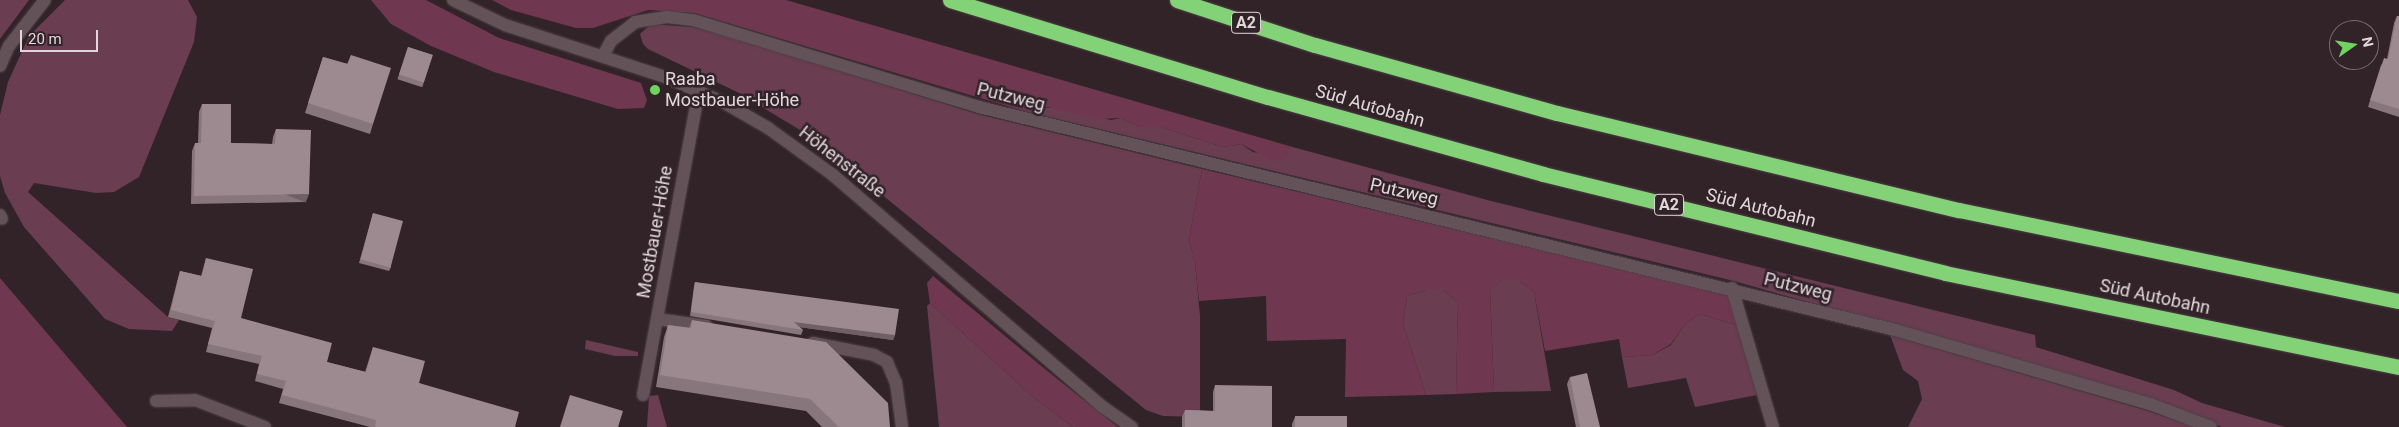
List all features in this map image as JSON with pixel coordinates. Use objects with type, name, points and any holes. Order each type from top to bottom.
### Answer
[{"type":"highway","name":"Süd Autobahn","points":[[950,0],[1268,97],[1543,174],[1945,272],[2399,366]]},
{"type":"highway","name":"A2","points":[[1177,0],[1314,45],[1557,113],[1950,208],[2399,301]]},
{"type":"street","points":[[0,66],[18,33],[45,0]]},
{"type":"street","name":"Höhenstraße","points":[[453,0],[505,25],[603,56],[699,91],[768,128],[833,175],[1103,407],[1132,427]]},
{"type":"street","name":"Putzweg","points":[[603,56],[611,41],[635,22],[658,17],[693,20],[979,107],[1732,288],[1895,330],[2158,406],[2211,427]]},
{"type":"street","name":"Mostbauer-Höhe","points":[[699,91],[657,318],[723,329]]},
{"type":"street","points":[[1732,288],[1773,427]]},
{"type":"street","points":[[644,395],[657,318]]},
{"type":"street","points":[[798,341],[874,355],[886,362],[896,384],[902,427]]},
{"type":"street","points":[[156,401],[196,400],[265,427]]},
{"type":"shaded area","points":[[0,0],[29,0],[0,39]]},
{"type":"shaded area","points":[[65,0],[188,0],[197,17],[194,42],[139,177],[114,192],[96,193],[34,183],[28,192],[168,317],[179,320],[172,331],[129,329],[105,319],[24,227],[5,193],[0,176],[0,115],[8,82],[29,36]]},
{"type":"shaded area","points":[[371,0],[426,0],[499,38],[641,83],[647,100],[644,108],[618,109],[494,72],[431,46],[391,24]]},
{"type":"shaded area","points":[[492,0],[786,0],[1289,146],[1287,157],[1281,161],[1273,161],[1241,144],[1223,147],[1161,127],[1140,127],[1121,118],[1100,119],[1048,107],[1024,111],[694,13],[648,10],[593,28],[576,28],[511,10]]},
{"type":"shaded area","points":[[651,24],[692,27],[724,35],[977,114],[1202,169],[1189,240],[1195,262],[1200,316],[1200,417],[1163,416],[1146,410],[810,136],[739,93],[648,49],[643,44],[640,34]]},
{"type":"shaded area","points":[[1031,107],[1064,108],[1111,120],[1121,118],[1140,127],[1161,127],[1223,147],[1241,144],[1253,152],[1286,157],[1289,146],[1491,201],[2035,335],[2036,347],[2174,390],[2202,403],[2285,427],[2222,427],[2152,399],[1734,281],[1024,111]]},
{"type":"shaded area","points":[[1202,169],[1731,295],[1739,326],[1700,314],[1686,323],[1671,344],[1652,355],[1622,357],[1619,339],[1545,351],[1534,292],[1519,280],[1502,280],[1490,290],[1494,392],[1456,394],[1458,302],[1443,290],[1426,290],[1407,296],[1403,324],[1426,395],[1345,397],[1346,339],[1267,341],[1266,296],[1199,301],[1195,262],[1189,240]]},
{"type":"shaded area","points":[[933,276],[1118,427],[1073,427],[1033,397],[930,303],[927,283]]},
{"type":"shaded area","points":[[0,278],[127,427],[0,427]]},
{"type":"shaded area","points":[[1502,280],[1519,280],[1534,292],[1551,391],[1494,392],[1490,289]]},
{"type":"shaded area","points":[[1426,290],[1443,290],[1458,302],[1456,394],[1426,395],[1403,324],[1407,296]]},
{"type":"shaded area","points":[[930,303],[1033,397],[1073,427],[939,427],[927,306]]},
{"type":"shaded area","points":[[1700,314],[1739,326],[1757,395],[1695,407],[1686,378],[1628,388],[1622,357],[1652,355],[1671,345],[1686,323]]},
{"type":"shaded area","points":[[1890,335],[2148,411],[2194,427],[1908,427],[1922,399],[1918,381],[1903,370]]},
{"type":"shaded area","points":[[586,340],[638,352],[638,356],[615,356],[585,349]]},
{"type":"shaded area","points":[[658,395],[667,427],[647,427],[649,396]]},
{"type":"building","points":[[2397,16],[2399,16],[2399,109],[2370,100],[2384,58],[2388,59]]},
{"type":"building","points":[[408,47],[433,55],[424,83],[399,75]]},
{"type":"building","points":[[351,55],[391,68],[373,124],[308,103],[323,57],[348,64]]},
{"type":"building","points":[[202,104],[231,104],[231,143],[275,144],[276,129],[311,130],[309,194],[194,196],[195,143],[201,143]]},
{"type":"building","points":[[373,213],[403,221],[391,267],[361,259]]},
{"type":"building","points":[[206,258],[253,269],[241,318],[332,343],[327,362],[366,372],[373,347],[425,361],[419,383],[519,412],[515,427],[375,427],[376,420],[282,395],[286,381],[257,374],[262,356],[208,344],[215,321],[171,310],[180,271],[202,276]]},
{"type":"building","points":[[695,282],[899,309],[895,335],[794,322],[803,330],[691,312]]},
{"type":"building","points":[[692,320],[826,342],[888,403],[890,427],[839,427],[810,399],[660,375],[668,325],[691,328]]},
{"type":"building","points":[[1587,373],[1600,427],[1580,427],[1570,377]]},
{"type":"building","points":[[1215,385],[1272,386],[1272,427],[1185,427],[1185,410],[1215,411]]},
{"type":"building","points":[[570,395],[623,411],[618,427],[560,427]]},
{"type":"building","points":[[1295,416],[1347,416],[1347,427],[1295,427]]},
{"type":"place","name":"Raaba Mostbauer-Höhe","points":[[655,90]]}]
